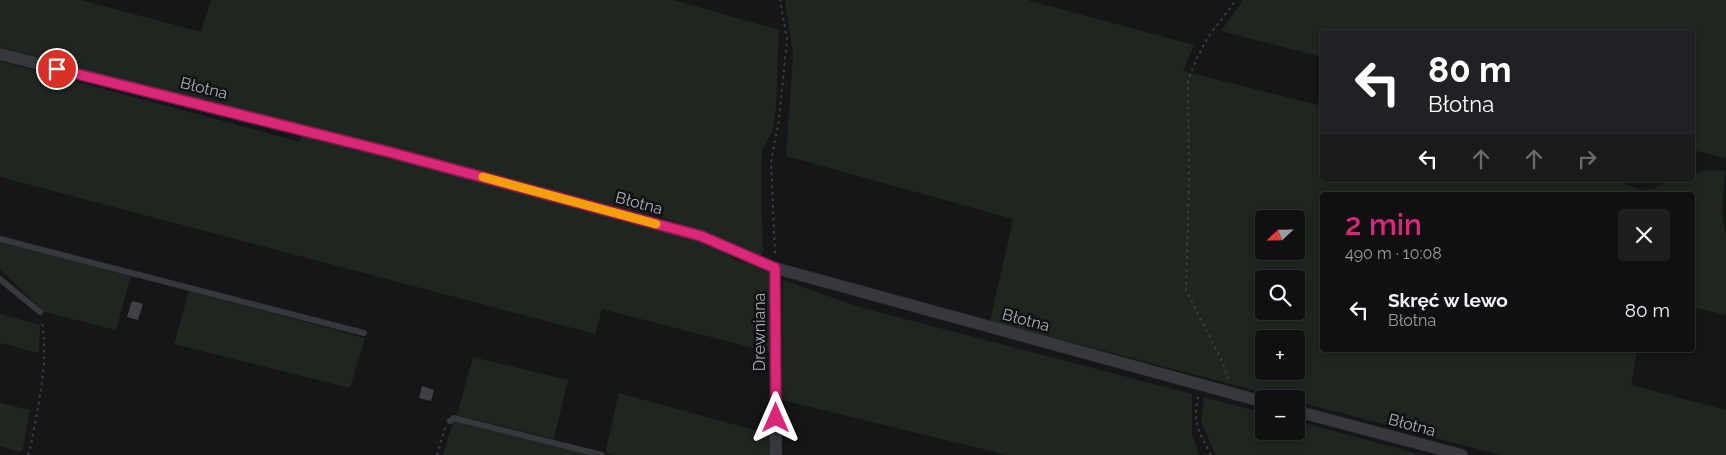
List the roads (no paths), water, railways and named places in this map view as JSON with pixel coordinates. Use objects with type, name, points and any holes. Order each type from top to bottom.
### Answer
[{"type":"street","name":"Błotna","points":[[0,54],[389,152],[691,234],[775,268],[1255,400]]},
{"type":"street","name":"Drewniana","points":[[775,268],[776,455]]},
{"type":"street","name":"Błotna","points":[[1305,413],[1462,455]]},
{"type":"lane","points":[[0,240],[364,333]]},
{"type":"lane","points":[[0,278],[40,312]]},
{"type":"lane","points":[[450,421],[454,418],[602,455]]}]
